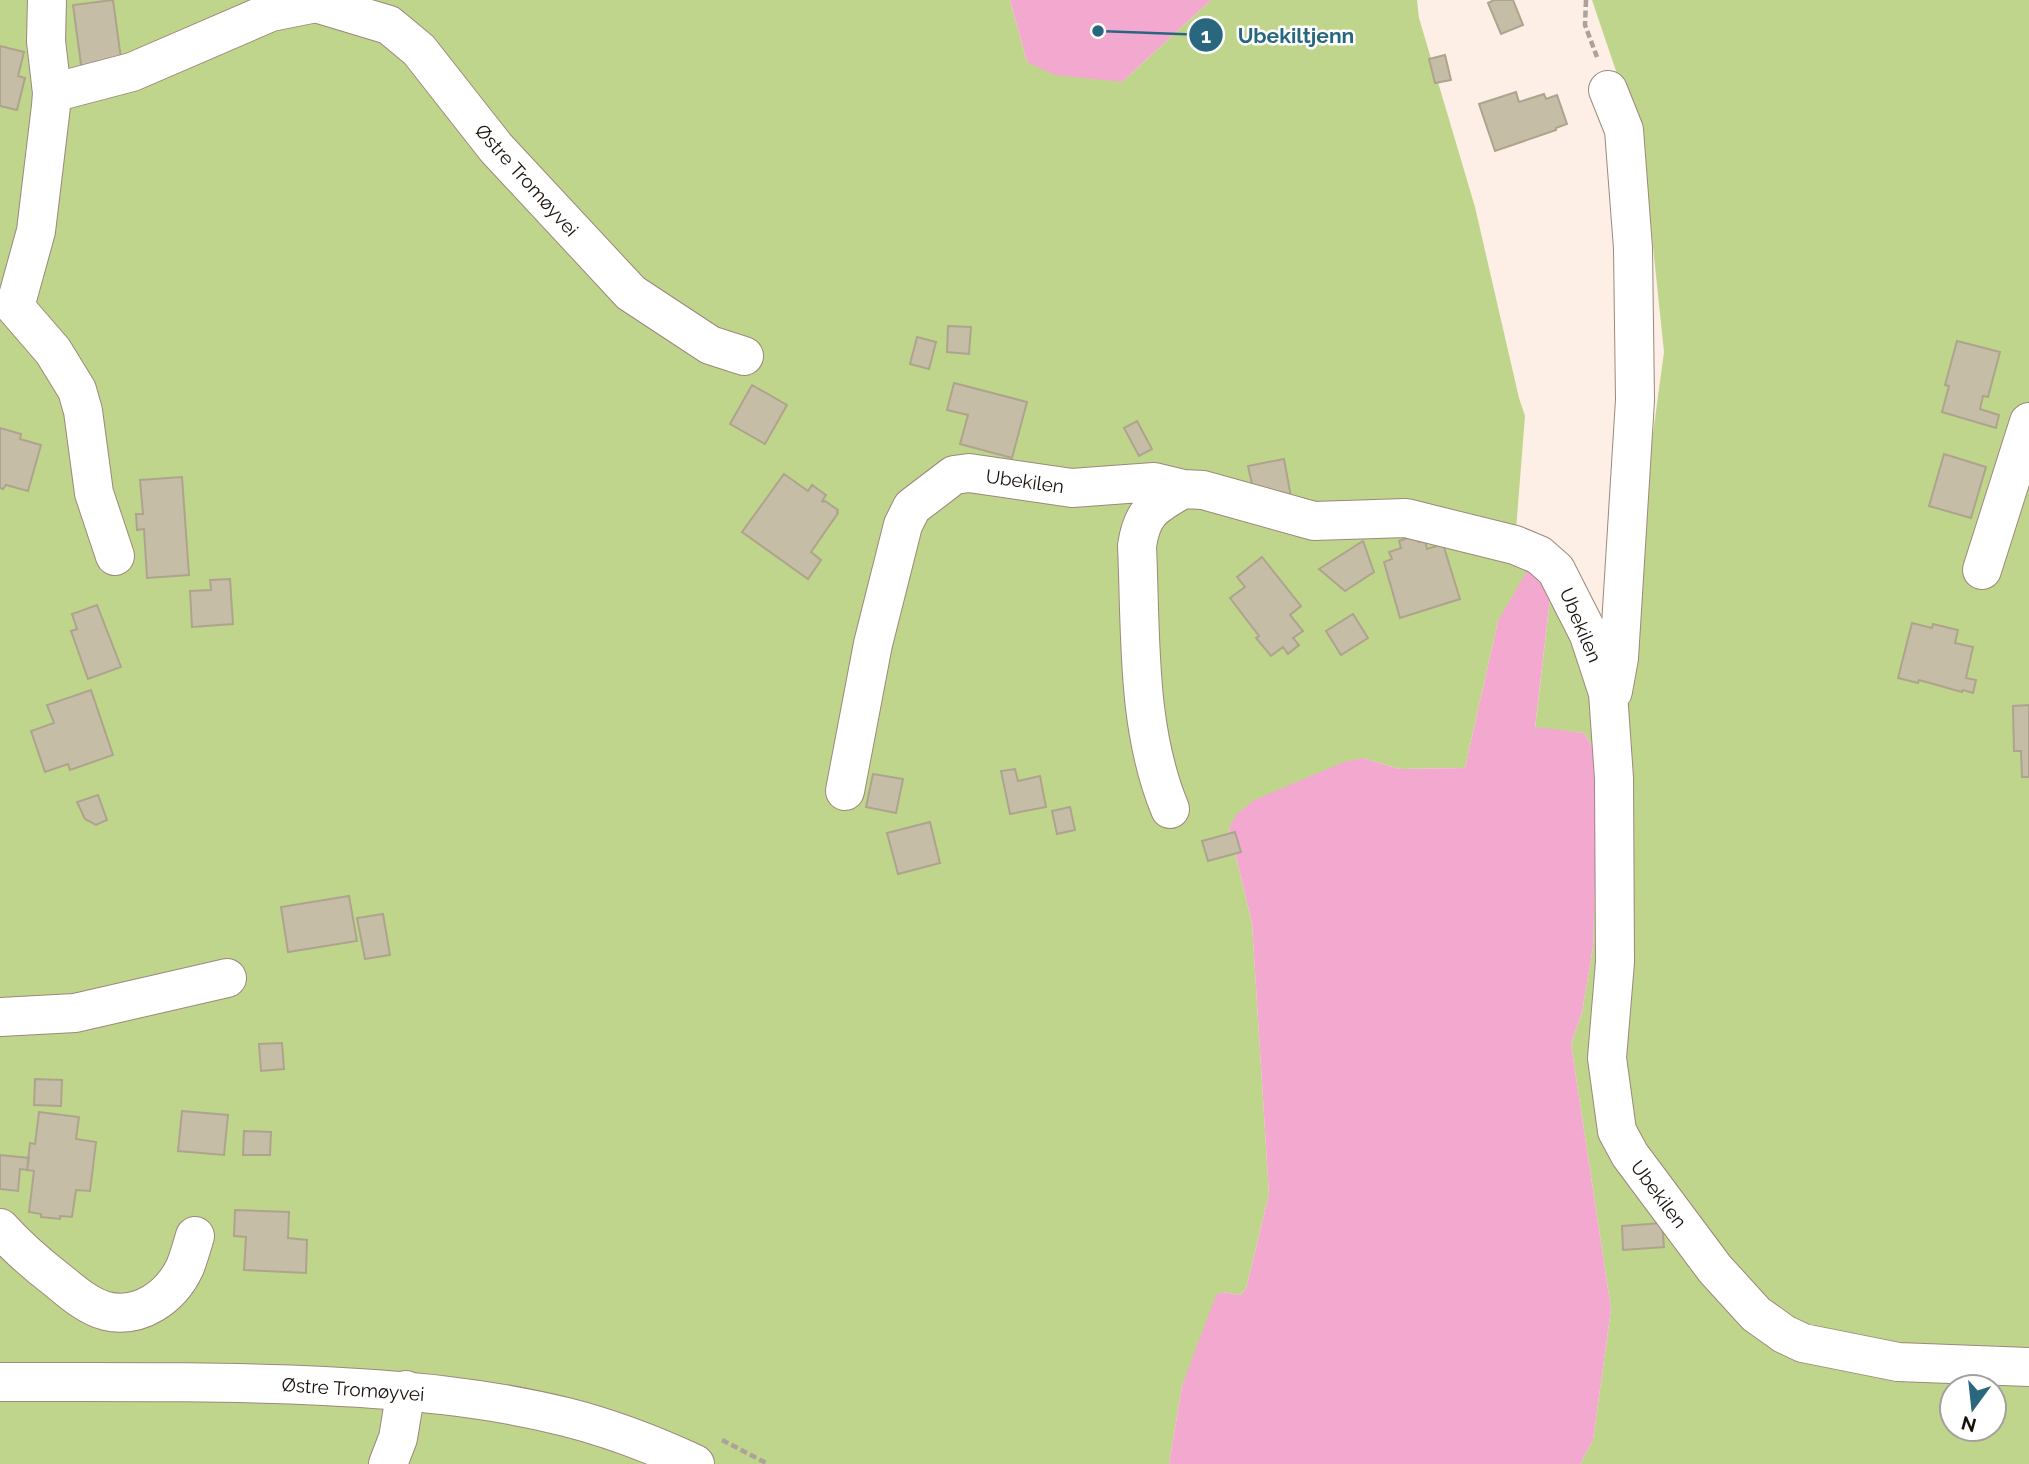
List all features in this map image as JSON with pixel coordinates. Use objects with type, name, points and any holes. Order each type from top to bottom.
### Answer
[{"type":"street","points":[[47,0],[46,41],[52,93],[36,231],[7,318],[53,351],[77,390],[83,411],[94,493],[115,556]]},
{"type":"street","name":"Østre Tromøyvei","points":[[52,93],[132,72],[271,12],[316,3],[377,4],[392,0]]},
{"type":"street","name":"Østre Tromøyvei","points":[[316,3],[389,25],[419,50],[496,148],[631,293],[710,345],[744,356]]},
{"type":"street","points":[[1608,90],[1624,130],[1633,248],[1635,400],[1619,658],[1613,691],[1608,693]]},
{"type":"street","points":[[1982,570],[2029,422]]},
{"type":"street","name":"Ubekilen","points":[[845,792],[873,644],[903,525],[912,507],[954,475],[969,473],[1072,488],[1154,482],[1203,491],[1314,521],[1406,519],[1515,545],[1539,555],[1556,570],[1589,635],[1608,693],[1614,779],[1615,962],[1607,1058],[1617,1131],[1630,1155],[1715,1269],[1756,1314],[1784,1334],[1803,1343],[1898,1362],[2029,1367]]},
{"type":"street","points":[[1170,809],[1159,784],[1145,720],[1137,546],[1140,527],[1148,513],[1184,489]]},
{"type":"street","points":[[0,1017],[75,1013],[228,978]]},
{"type":"street","points":[[0,1228],[21,1251],[81,1298],[105,1311],[127,1313],[148,1307],[166,1294],[184,1268],[195,1236]]},
{"type":"street","name":"Østre Tromøyvei","points":[[0,1381],[245,1383],[406,1390],[505,1403],[568,1417],[652,1444],[695,1464]]},
{"type":"street","points":[[388,1464],[398,1438],[406,1390]]},
{"type":"path","points":[[1586,0],[1585,25],[1608,90]]},
{"type":"green space","points":[[0,0],[1010,0],[1027,62],[1122,82],[1211,0],[1417,0],[1419,18],[1475,207],[1525,416],[1516,530],[1596,646],[1637,551],[1664,352],[1643,151],[1592,0],[2029,0],[2029,1464],[1580,1464],[1593,1440],[1611,1309],[1571,1044],[1582,1012],[1593,947],[1599,758],[1584,733],[1535,728],[1550,599],[1498,621],[1465,768],[1399,769],[1363,758],[1229,828],[1252,923],[1269,1194],[1246,1289],[1240,1295],[1222,1292],[1182,1386],[1169,1464],[0,1464]]},
{"type":"shaded area","points":[[1010,0],[1211,0],[1122,82],[1055,75],[1027,62]]},
{"type":"shaded area","points":[[1527,571],[1540,582],[1550,599],[1535,727],[1584,733],[1599,758],[1593,947],[1582,1012],[1571,1044],[1611,1309],[1593,1440],[1580,1464],[1169,1464],[1182,1386],[1216,1295],[1222,1292],[1240,1295],[1246,1289],[1269,1194],[1252,923],[1229,828],[1236,815],[1254,800],[1344,762],[1363,758],[1399,769],[1465,768],[1498,621]]},
{"type":"building","points":[[113,0],[122,66],[82,72],[73,5]]},
{"type":"building","points":[[1494,0],[1513,0],[1523,25],[1501,34],[1488,3]]},
{"type":"building","points":[[0,46],[24,52],[18,76],[25,78],[17,110],[0,106]]},
{"type":"building","points":[[1445,55],[1451,80],[1435,83],[1429,59]]},
{"type":"building","points":[[1516,92],[1519,102],[1544,94],[1546,99],[1557,95],[1567,124],[1495,151],[1479,104]]},
{"type":"building","points":[[948,326],[971,327],[969,354],[947,352]]},
{"type":"building","points":[[917,337],[936,342],[929,369],[910,364]]},
{"type":"building","points":[[1957,341],[2000,352],[1988,397],[1983,396],[1980,409],[1999,415],[1996,428],[1942,412],[1949,386],[1945,385]]},
{"type":"building","points":[[954,383],[1027,402],[1012,458],[960,444],[968,415],[947,410]]},
{"type":"building","points":[[752,385],[787,405],[765,444],[730,424]]},
{"type":"building","points":[[1137,421],[1152,449],[1139,456],[1124,428]]},
{"type":"building","points":[[0,428],[21,434],[20,439],[41,445],[28,491],[6,485],[3,489],[0,488]]},
{"type":"building","points":[[1944,454],[1986,467],[1971,518],[1929,506]]},
{"type":"building","points":[[1284,459],[1291,497],[1256,503],[1248,466]]},
{"type":"building","points":[[784,474],[808,491],[812,485],[826,495],[823,502],[838,510],[811,552],[821,560],[808,579],[742,532]]},
{"type":"building","points":[[182,477],[189,575],[147,578],[144,529],[137,530],[136,514],[143,514],[140,480]]},
{"type":"building","points":[[1416,535],[1419,542],[1425,540],[1427,549],[1443,544],[1460,599],[1400,618],[1384,562],[1392,559],[1389,552],[1401,548],[1399,541]]},
{"type":"building","points":[[1363,541],[1374,572],[1345,591],[1319,569]]},
{"type":"building","points":[[1262,557],[1301,606],[1290,615],[1303,631],[1293,638],[1299,645],[1288,654],[1283,647],[1271,656],[1230,598],[1245,587],[1237,577]]},
{"type":"building","points":[[230,579],[233,624],[192,627],[190,591],[211,590],[210,580]]},
{"type":"building","points":[[97,605],[121,667],[88,679],[71,631],[77,629],[72,614]]},
{"type":"building","points":[[1353,614],[1368,638],[1341,655],[1326,631]]},
{"type":"building","points":[[1912,623],[1932,628],[1933,624],[1958,630],[1955,643],[1973,647],[1966,678],[1976,680],[1973,693],[1919,680],[1918,683],[1898,678]]},
{"type":"building","points":[[91,690],[113,755],[70,770],[68,764],[45,772],[31,731],[54,723],[47,705]]},
{"type":"building","points":[[2029,705],[2029,777],[2022,777],[2021,751],[2014,751],[2013,706]]},
{"type":"building","points":[[1015,769],[1018,781],[1040,776],[1046,807],[1010,814],[1001,771]]},
{"type":"building","points":[[873,774],[903,779],[896,813],[866,807]]},
{"type":"building","points":[[98,795],[107,820],[96,825],[85,819],[77,802]]},
{"type":"building","points":[[1070,807],[1075,830],[1057,834],[1052,811]]},
{"type":"building","points":[[930,822],[940,863],[898,874],[887,833]]},
{"type":"building","points":[[1235,832],[1241,852],[1208,861],[1202,841]]},
{"type":"building","points":[[349,896],[357,941],[288,952],[281,907]]},
{"type":"building","points":[[383,914],[390,955],[365,959],[357,918]]},
{"type":"building","points":[[282,1043],[284,1069],[261,1071],[259,1044]]},
{"type":"building","points":[[35,1079],[62,1080],[61,1106],[34,1105]]},
{"type":"building","points":[[182,1111],[228,1115],[224,1155],[178,1151]]},
{"type":"building","points":[[39,1112],[79,1117],[76,1139],[96,1142],[90,1191],[76,1190],[72,1217],[41,1217],[41,1214],[29,1212],[34,1171],[27,1170],[30,1143],[35,1144]]},
{"type":"building","points":[[244,1131],[271,1132],[270,1155],[243,1155]]},
{"type":"building","points":[[0,1155],[29,1158],[27,1170],[20,1169],[18,1191],[0,1189]]},
{"type":"building","points":[[235,1210],[289,1212],[288,1238],[307,1240],[306,1273],[244,1270],[246,1237],[234,1236]]},
{"type":"building","points":[[1662,1223],[1664,1247],[1623,1250],[1622,1226]]},
{"type":"place","name":"Ubekiltjenn","points":[[1098,31]]}]
